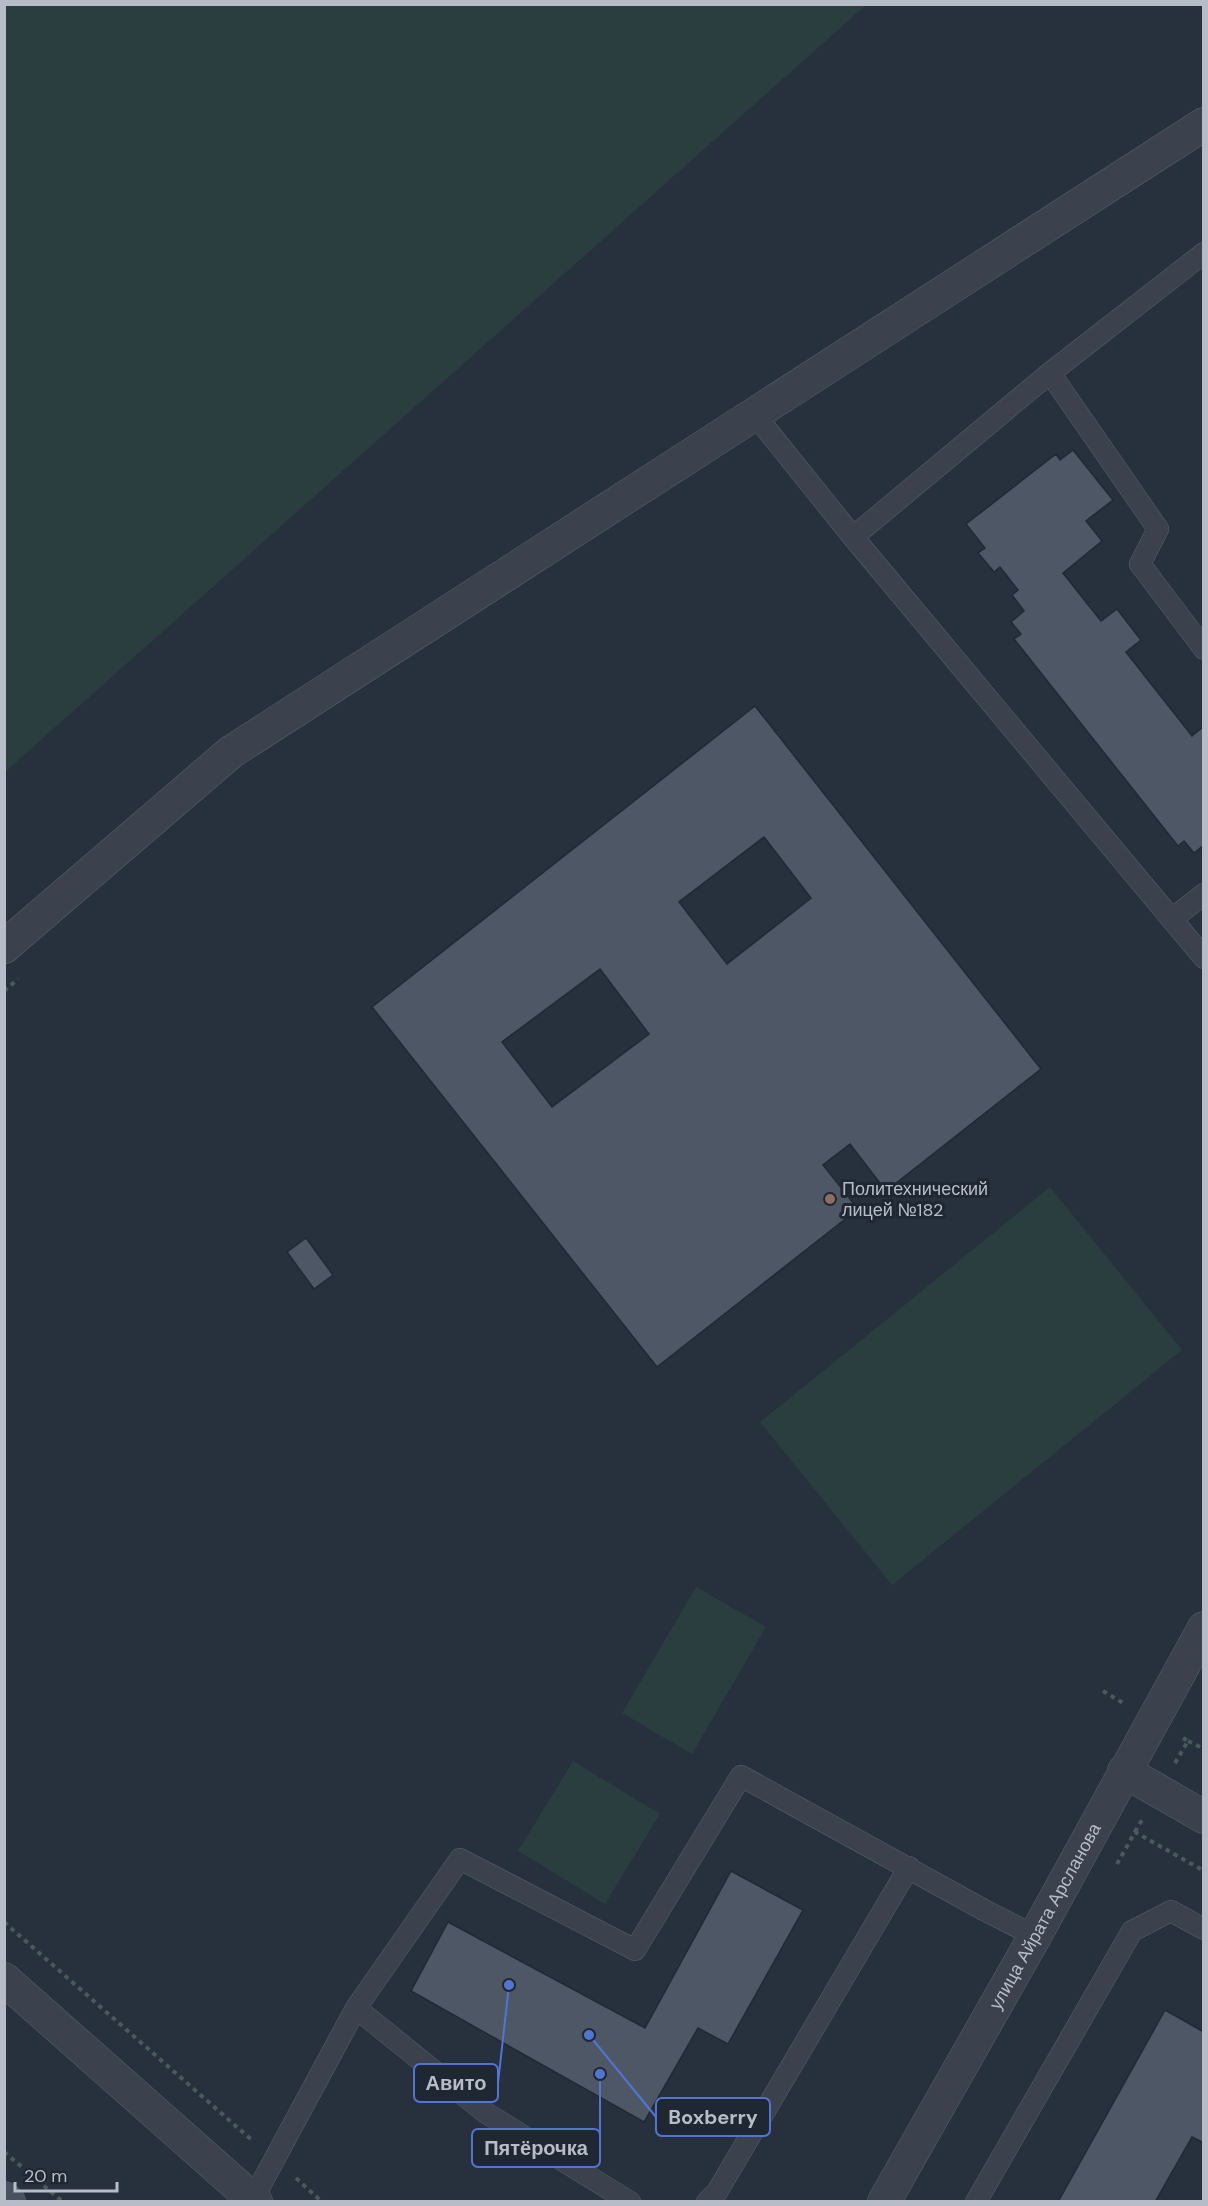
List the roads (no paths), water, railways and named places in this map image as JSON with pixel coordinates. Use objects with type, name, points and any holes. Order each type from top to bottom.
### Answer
[{"type":"street","points":[[4,947],[231,752],[1203,124]]},
{"type":"street","name":"улица Айрата Арсланова","points":[[884,2202],[1035,1936],[1203,1628]]},
{"type":"street","points":[[1124,1771],[1203,1817]]},
{"type":"street","points":[[4,1979],[255,2200]]},
{"type":"street","points":[[4,2198],[9,2202]]},
{"type":"lane","points":[[853,537],[1050,373],[1203,253]]},
{"type":"lane","points":[[1050,373],[1158,530],[1140,564],[1203,649]]},
{"type":"lane","points":[[755,415],[853,537],[1203,958]]},
{"type":"lane","points":[[1172,919],[1203,894]]},
{"type":"lane","points":[[255,2200],[274,2160],[356,2008],[460,1859],[635,1950],[741,1776],[1035,1936]]},
{"type":"lane","points":[[707,2202],[717,2192],[909,1867]]},
{"type":"lane","points":[[976,2202],[1132,1931],[1171,1911],[1203,1929]]},
{"type":"lane","points":[[356,2008],[486,2113],[630,2202]]},
{"type":"place","name":"Политехнический лицей №182","points":[[830,1199]]},
{"type":"place","name":"Авито","points":[[509,1985]]},
{"type":"place","name":"Boxberry","points":[[589,2035]]},
{"type":"place","name":"Пятёрочка","points":[[600,2074]]}]
